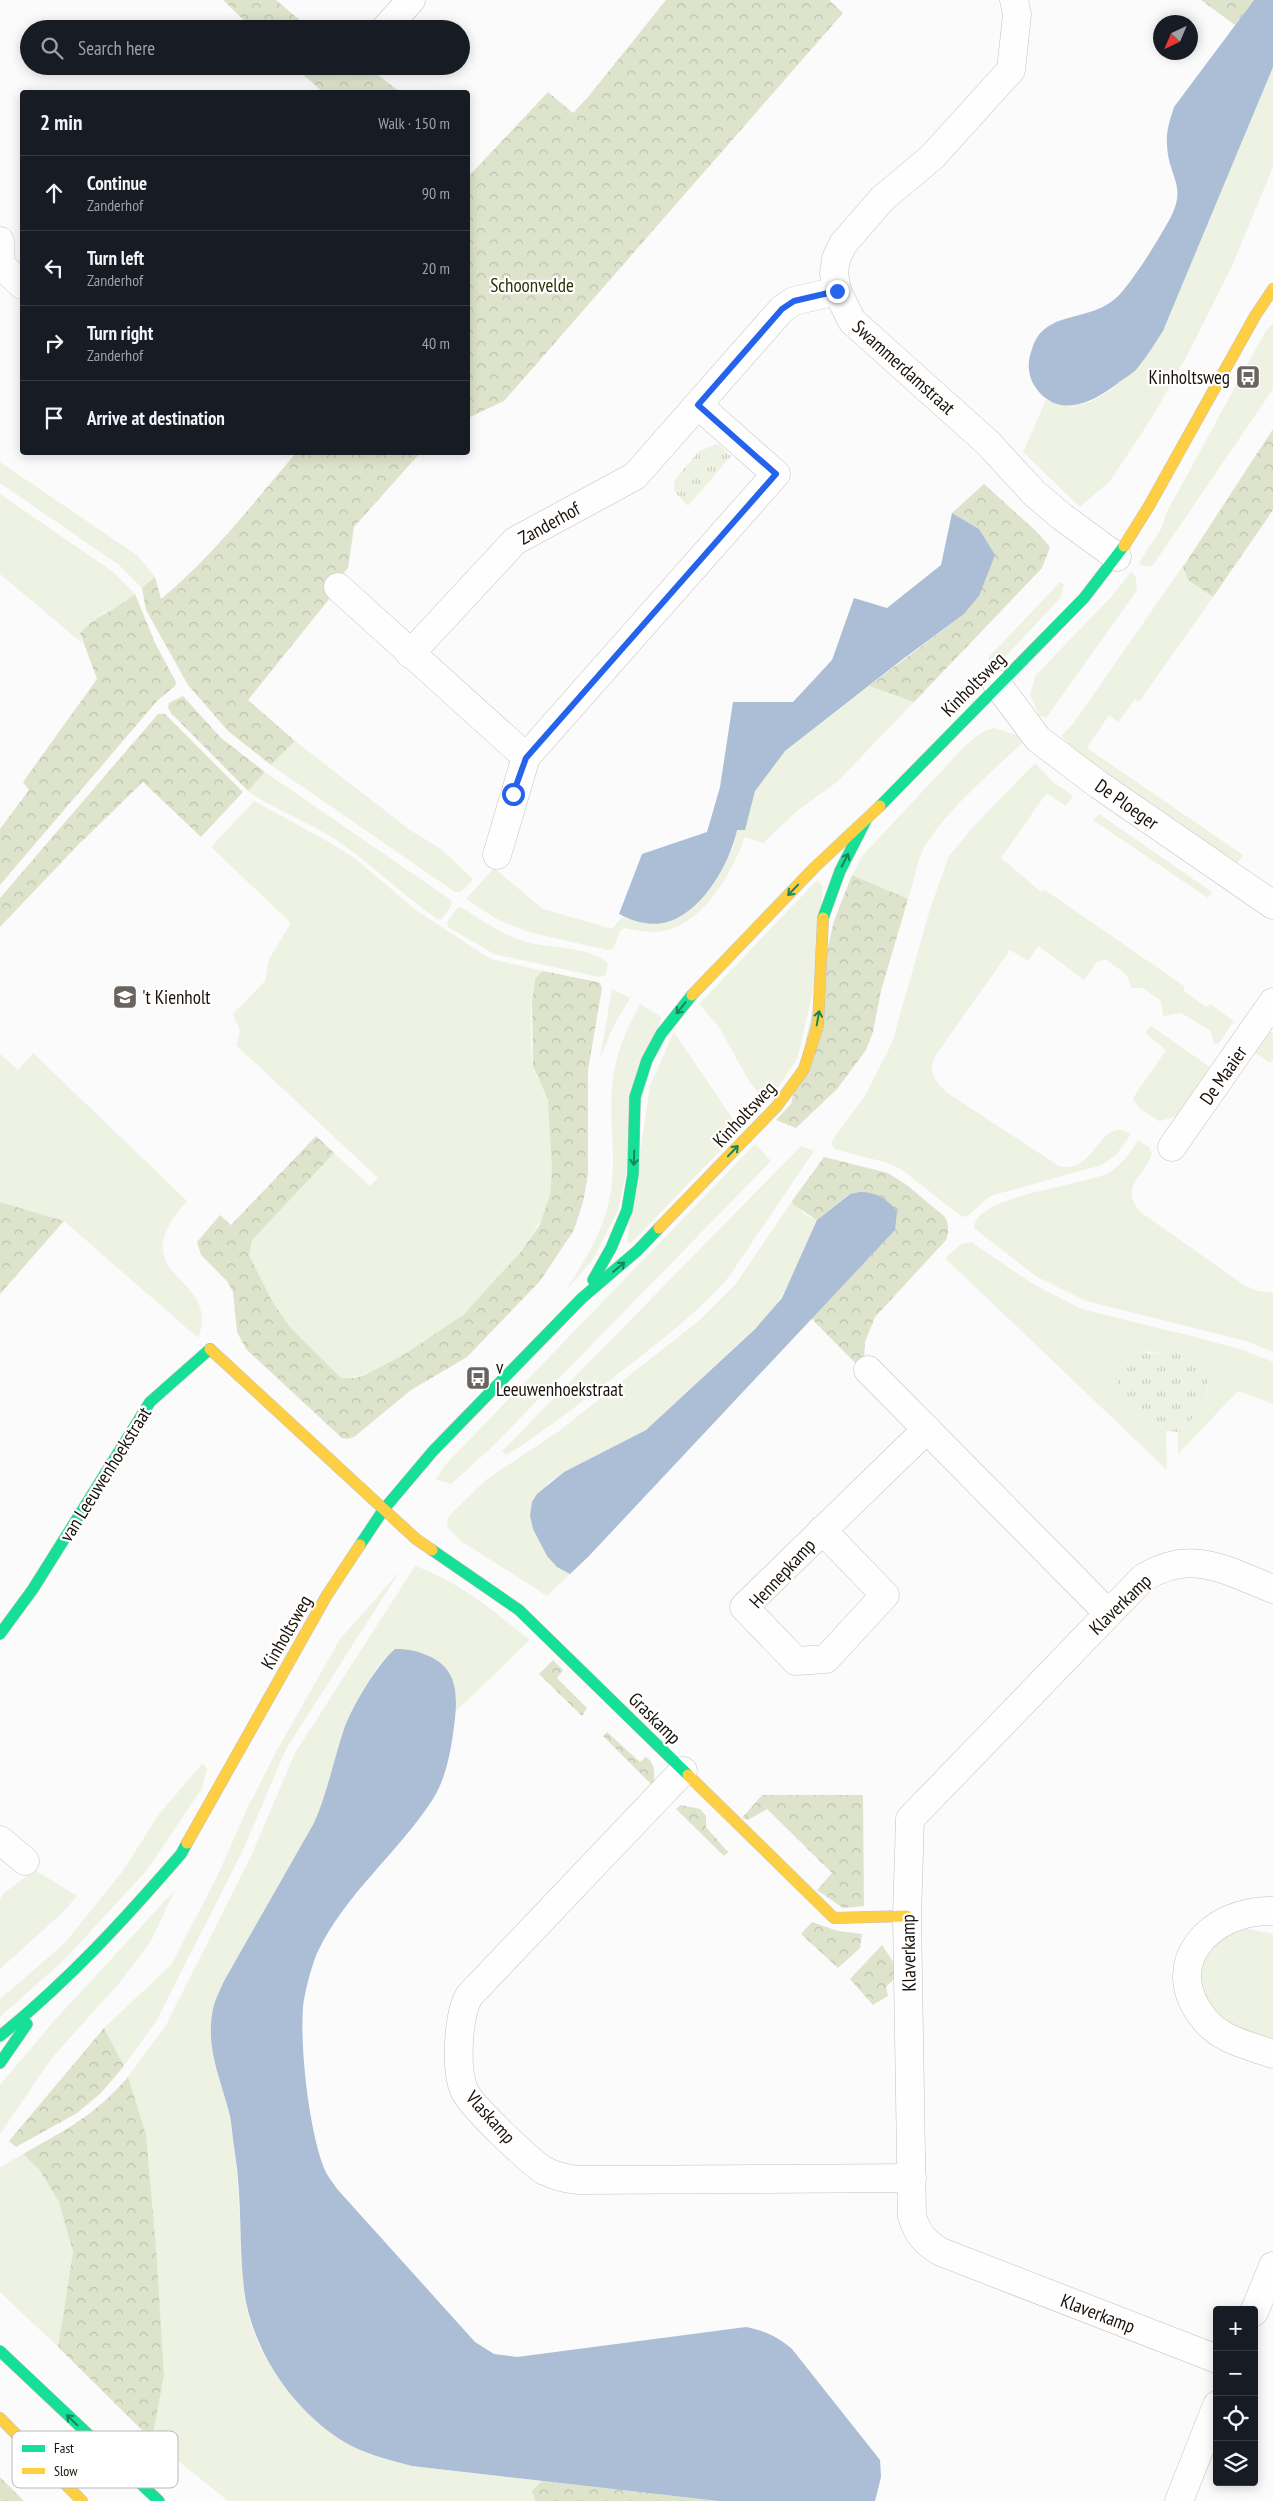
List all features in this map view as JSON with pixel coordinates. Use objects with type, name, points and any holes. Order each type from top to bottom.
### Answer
[{"type":"street","points":[[394,20],[411,0]]},
{"type":"street","name":"Swammerdamstraat","points":[[1014,0],[1017,15],[1011,70],[932,157],[882,199],[843,244],[835,266],[837,291],[852,321],[988,443],[1034,493],[1061,516],[1117,557]]},
{"type":"street","points":[[20,245],[0,254],[20,282]]},
{"type":"street","name":"Kinholtsweg","points":[[582,1298],[607,1256],[627,1210],[633,1174],[635,1097],[647,1060],[661,1034],[687,1000],[814,868],[866,820],[997,684],[1084,598],[1117,557],[1149,506],[1255,316],[1273,289]]},
{"type":"street","name":"Zanderhof","points":[[410,654],[515,541],[635,476],[782,309],[794,301],[837,291]]},
{"type":"street","points":[[497,855],[526,758],[776,474],[698,405]]},
{"type":"street","points":[[338,587],[526,758]]},
{"type":"street","name":"De Ploeger","points":[[997,684],[1038,739],[1099,785],[1273,905]]},
{"type":"street","name":"Kinholtsweg","points":[[0,2036],[44,2000],[110,1935],[181,1854],[327,1595],[384,1509],[433,1451],[582,1298],[637,1251],[766,1116],[780,1105],[794,1085],[812,1047],[820,1012],[822,926],[828,899],[839,872],[866,820]]},
{"type":"street","name":"De Maaier","points":[[1172,1147],[1273,1002]]},
{"type":"street","name":"van Leeuwenhoekstraat","points":[[0,1634],[33,1589],[150,1402],[210,1349],[384,1509]]},
{"type":"street","points":[[868,1370],[1108,1613]]},
{"type":"street","name":"Hennepkamp","points":[[822,1530],[885,1594],[826,1659],[796,1661],[744,1607],[822,1530],[927,1429]]},
{"type":"street","name":"Graskamp","points":[[384,1509],[416,1538],[519,1610],[834,1918],[907,1916]]},
{"type":"street","name":"Klaverkamp","points":[[1213,2357],[930,2246],[916,2228],[912,2216],[907,1916],[910,1819],[1143,1578],[1160,1568],[1176,1563],[1197,1563],[1213,1566],[1273,1589]]},
{"type":"street","name":"Vlaskamp","points":[[683,1771],[469,1996],[463,2006],[460,2025],[462,2083],[465,2092],[479,2110],[532,2161],[543,2170],[565,2178],[578,2180],[912,2178]]},
{"type":"street","points":[[0,1840],[25,1861]]},
{"type":"street","points":[[1273,1911],[1258,1910],[1230,1917],[1210,1932],[1193,1949],[1187,1972],[1190,1997],[1206,2022],[1229,2039],[1273,2054]]},
{"type":"street","name":"Kinholtsweg","points":[[0,2063],[44,2000]]},
{"type":"street","points":[[1256,2306],[1273,2266]]},
{"type":"street","points":[[0,2351],[85,2431]]},
{"type":"street","points":[[1178,2501],[1213,2415]]},
{"type":"street","points":[[0,2418],[13,2431]]},
{"type":"street","points":[[69,2488],[82,2501]]},
{"type":"street","points":[[145,2488],[159,2501]]},
{"type":"green space","points":[[223,0],[276,0],[299,20],[244,20]]},
{"type":"green space","name":"Schoonvelde","points":[[666,0],[829,0],[843,13],[504,401],[470,417],[470,175],[548,92],[573,113]]},
{"type":"green space","points":[[1201,0],[1254,0],[1235,25]]},
{"type":"green space","points":[[1273,67],[1273,167],[1232,266],[1185,359],[1153,416],[1110,481],[1080,507],[1023,452],[1046,400],[1071,407],[1090,402],[1108,392],[1138,367],[1163,331]]},
{"type":"green space","points":[[303,75],[378,75],[397,90],[321,90]]},
{"type":"green space","points":[[1273,323],[1273,389],[1153,565],[1147,567],[1138,564],[1161,529],[1167,512],[1265,332]]},
{"type":"green space","points":[[1273,429],[1273,510],[1213,597],[1188,580],[1183,567]]},
{"type":"green space","points":[[718,444],[731,456],[688,506],[675,492],[674,481],[699,451]]},
{"type":"green space","points":[[294,455],[418,455],[354,527],[348,568],[326,593],[330,598],[248,700],[295,741],[271,765],[228,731],[188,685],[146,610],[142,588],[155,577],[161,599],[198,565],[232,529]]},
{"type":"green space","points":[[0,462],[138,556],[155,577],[142,588],[119,565],[0,483]]},
{"type":"green space","points":[[984,484],[1036,531],[1050,547],[1042,568],[914,702],[869,686],[964,614],[979,596],[979,529],[952,513]]},
{"type":"green space","points":[[0,494],[113,572],[135,594],[124,603],[104,613],[80,633],[82,643],[0,574]]},
{"type":"green space","points":[[1185,563],[1183,567],[1188,580],[1213,597],[1139,702],[1135,699],[1118,722],[1109,715],[1087,748],[1243,855],[1237,863],[1080,754],[1061,736],[1073,724]]},
{"type":"green space","points":[[1131,572],[1136,577],[1137,590],[1046,718],[1040,716],[1030,695],[1035,676],[1112,596]]},
{"type":"green space","points":[[1060,582],[1064,584],[1061,597],[996,667],[988,658]]},
{"type":"green space","points":[[135,594],[155,643],[176,682],[175,686],[157,701],[0,885],[0,829],[29,790],[23,782],[97,679],[80,633],[92,622]]},
{"type":"green space","points":[[869,686],[914,702],[837,782],[797,811],[763,843],[745,837],[731,868],[712,898],[686,922],[671,929],[654,932],[624,928],[620,931],[613,949],[608,950],[528,932],[497,919],[466,899],[494,868],[543,909],[612,929],[622,917],[630,919],[686,913],[713,885],[734,846],[737,829],[749,808],[755,791],[770,769],[785,751]]},
{"type":"green space","points":[[183,696],[221,738],[265,772],[248,791],[172,714],[168,708],[169,703]]},
{"type":"green space","points":[[158,714],[165,714],[243,792],[201,837],[143,782],[78,845],[0,927],[0,898]]},
{"type":"green space","points":[[994,728],[1017,735],[1024,741],[970,792],[933,834],[921,854],[908,899],[852,875],[863,855],[963,748],[982,732]]},
{"type":"green space","points":[[295,741],[410,830],[441,849],[473,879],[461,892],[455,892],[271,765]]},
{"type":"green space","points":[[1035,763],[1053,782],[1073,796],[1066,806],[1048,794],[1045,795],[1001,858],[1041,892],[1045,890],[1184,986],[1184,991],[1206,1007],[1210,1004],[1234,1021],[1219,1043],[1214,1044],[1211,1031],[1181,1013],[1163,1016],[1161,1001],[1143,988],[1132,988],[1126,974],[1105,959],[1097,962],[1084,980],[1038,946],[1028,961],[1010,950],[936,1055],[932,1066],[935,1079],[946,1092],[1059,1166],[1071,1166],[1081,1162],[1111,1132],[1120,1130],[1131,1134],[1117,1154],[1102,1165],[990,1196],[969,1215],[962,1217],[901,1169],[884,1162],[834,1149],[831,1142],[866,1094],[892,1043],[930,909],[949,856],[974,826]]},
{"type":"green space","points":[[265,772],[451,900],[452,905],[442,919],[437,919],[423,909],[344,845],[248,791]]},
{"type":"green space","points":[[254,801],[353,857],[416,910],[481,953],[492,959],[543,971],[536,978],[533,986],[531,1035],[534,1070],[549,1100],[551,1121],[551,1185],[544,1212],[534,1231],[506,1270],[457,1319],[442,1331],[393,1362],[366,1374],[353,1377],[341,1378],[290,1327],[272,1301],[249,1255],[252,1240],[334,1153],[370,1186],[378,1178],[236,1045],[240,1031],[233,1014],[265,981],[269,959],[291,923],[211,847]]},
{"type":"green space","points":[[1099,814],[1212,892],[1208,898],[1093,820]]},
{"type":"green space","points":[[852,875],[908,899],[881,991],[873,1032],[866,1050],[837,1089],[796,1128],[776,1120],[791,1104],[834,921]]},
{"type":"green space","points":[[817,880],[823,886],[813,990],[798,1057],[767,1104],[749,1081],[719,1027],[699,1004]]},
{"type":"green space","points":[[461,907],[492,927],[517,939],[535,944],[581,951],[601,958],[608,963],[605,976],[599,977],[494,954],[448,927],[447,922],[457,908]]},
{"type":"green space","points":[[543,971],[597,982],[600,983],[602,988],[588,1070],[588,1175],[583,1202],[574,1230],[540,1281],[467,1357],[411,1390],[354,1437],[342,1438],[246,1349],[237,1332],[233,1292],[227,1281],[201,1255],[197,1242],[220,1215],[231,1225],[316,1136],[334,1153],[252,1240],[249,1255],[272,1301],[290,1327],[341,1378],[354,1378],[365,1375],[405,1354],[463,1315],[519,1254],[539,1226],[550,1195],[552,1169],[548,1099],[533,1067],[532,1001],[535,978]]},
{"type":"green space","points":[[612,989],[630,998],[614,1025],[600,1058]]},
{"type":"green space","points":[[640,1004],[661,1017],[618,1210],[592,1261],[566,1290],[596,1239],[610,1197],[613,1168],[611,1099],[614,1072],[621,1045]]},
{"type":"green space","points":[[1151,1026],[1210,1067],[1177,1115],[1159,1121],[1139,1108],[1133,1098],[1166,1050],[1145,1033]]},
{"type":"green space","points":[[1269,1030],[1273,1033],[1273,1060],[1270,1063],[1254,1052]]},
{"type":"green space","points":[[674,1032],[740,1130],[630,1244],[627,1241],[650,1086]]},
{"type":"green space","points":[[33,1053],[187,1201],[168,1227],[163,1246],[166,1262],[197,1301],[202,1317],[198,1338],[64,1221],[0,1202],[0,1054],[18,1070]]},
{"type":"green space","points":[[1138,1140],[1149,1147],[1152,1154],[1135,1181],[1133,1188],[1134,1202],[1139,1211],[1244,1285],[1258,1291],[1273,1293],[1273,1352],[1246,1341],[1086,1301],[1037,1277],[974,1228],[979,1217],[992,1207],[1032,1193],[1095,1178],[1108,1173],[1122,1162]]},
{"type":"green space","points":[[755,1144],[771,1161],[493,1446],[451,1484],[436,1479],[446,1464]]},
{"type":"green space","points":[[801,1146],[814,1151],[728,1278],[717,1290],[667,1336],[568,1412],[507,1455],[502,1451]]},
{"type":"green space","points":[[824,1157],[888,1173],[908,1186],[945,1217],[948,1225],[946,1240],[875,1317],[865,1342],[864,1362],[860,1368],[811,1318],[895,1230],[849,1194],[817,1220],[794,1205],[792,1201]]},
{"type":"green space","points":[[792,1201],[804,1214],[817,1220],[802,1257],[770,1314],[646,1430],[564,1472],[548,1483],[530,1516],[544,1550],[555,1563],[570,1574],[547,1596],[461,1541],[448,1528],[449,1516],[487,1479],[559,1431],[701,1319],[735,1285]]},
{"type":"green space","points":[[0,1202],[64,1221],[0,1294]]},
{"type":"green space","points":[[971,1242],[1033,1284],[1082,1309],[1178,1333],[1173,1348],[1166,1355],[1145,1351],[1125,1397],[1155,1428],[1166,1431],[1167,1470],[945,1258],[961,1244]]},
{"type":"green space","points":[[1178,1333],[1184,1334],[1187,1352],[1203,1372],[1208,1388],[1202,1405],[1191,1420],[1178,1432],[1163,1431],[1149,1424],[1128,1402],[1118,1384],[1116,1368],[1122,1358],[1132,1351],[1166,1355],[1173,1348]]},
{"type":"green space","points":[[1184,1334],[1243,1350],[1273,1362],[1273,1404],[1238,1391],[1178,1454],[1178,1432],[1199,1410],[1207,1396],[1208,1389],[1204,1376],[1187,1352]]},
{"type":"green space","points":[[415,1566],[431,1572],[461,1589],[530,1640],[456,1711],[456,1694],[386,1657],[377,1667],[343,1730],[325,1798],[314,1823],[224,1981],[213,2008],[236,2157],[244,2290],[250,2322],[260,2348],[341,2440],[371,2455],[412,2466],[542,2481],[532,2491],[535,2501],[228,2501],[178,2461],[178,2431],[154,2431],[164,2374],[128,2077],[166,2025],[252,1854],[295,1753]]},
{"type":"green space","points":[[400,1571],[286,1749],[243,1850],[157,2020],[124,2066],[104,2028],[171,1965],[216,1879],[246,1811],[276,1752],[340,1639]]},
{"type":"green space","points":[[553,1660],[563,1670],[557,1678],[587,1708],[582,1716],[539,1674]]},
{"type":"green space","points":[[607,1732],[640,1762],[646,1757],[652,1763],[654,1770],[653,1786],[603,1736]]},
{"type":"green space","points":[[203,1763],[207,1769],[202,1788],[147,1870],[66,1958],[0,2017],[0,1999],[64,1944],[122,1872],[160,1813]]},
{"type":"green space","points":[[762,1795],[863,1795],[864,1906],[843,1908],[817,1890],[832,1873],[767,1809],[748,1820],[742,1818]]},
{"type":"green space","points":[[681,1805],[700,1809],[706,1816],[706,1827],[728,1852],[724,1856],[676,1809]]},
{"type":"green space","points":[[35,1870],[77,1896],[62,1913],[0,1969],[0,1899],[4,1893]]},
{"type":"green space","points":[[175,1890],[151,1941],[120,1982],[51,2059],[0,2134],[0,2085],[54,2021]]},
{"type":"green space","points":[[812,1922],[838,1931],[862,1934],[860,1948],[838,1968],[801,1934]]},
{"type":"green space","points":[[1244,1928],[1273,1934],[1273,2042],[1236,2028],[1217,2018],[1204,2007],[1201,2000],[1199,1977],[1203,1963],[1212,1950],[1225,1938],[1231,1933]]},
{"type":"green space","points":[[882,1945],[898,1969],[896,1977],[886,1987],[888,1996],[873,2005],[850,1979]]},
{"type":"green space","points":[[104,2028],[124,2066],[101,2093],[77,2113],[16,2147],[9,2141]]},
{"type":"green space","points":[[128,2077],[146,2135],[156,2248],[164,2375],[154,2431],[143,2431],[58,2347],[73,2252],[59,2202],[39,2169],[23,2154],[79,2121],[116,2090]]},
{"type":"green space","points":[[23,2154],[39,2169],[59,2202],[73,2252],[58,2347],[0,2292],[0,2167]]},
{"type":"green space","points":[[0,2477],[24,2501],[0,2501]]},
{"type":"green space","points":[[542,2481],[718,2501],[535,2501],[532,2491]]},
{"type":"water","points":[[1254,0],[1273,0],[1273,67],[1163,331],[1136,370],[1129,375],[1092,400],[1070,406],[1059,405],[1039,392],[1030,377],[1030,355],[1038,336],[1047,327],[1058,321],[1096,310],[1109,304],[1126,287],[1145,260],[1174,211],[1177,200],[1176,182],[1168,156],[1167,139],[1174,107]]},
{"type":"water","points":[[952,513],[979,529],[995,555],[979,596],[964,614],[785,751],[755,791],[745,830],[737,830],[726,862],[717,878],[693,908],[678,918],[662,923],[645,923],[619,914],[642,854],[707,832],[720,787],[733,702],[793,702],[832,660],[854,598],[887,608],[941,565]]},
{"type":"water","points":[[860,1192],[876,1195],[897,1211],[895,1230],[588,1557],[570,1574],[557,1567],[547,1556],[533,1529],[530,1516],[532,1502],[537,1494],[564,1472],[646,1430],[755,1329],[782,1298],[817,1220],[850,1194]]},
{"type":"water","points":[[395,1649],[413,1651],[431,1657],[441,1663],[453,1680],[456,1712],[446,1767],[441,1784],[433,1799],[404,1838],[342,1912],[317,1953],[311,1972],[303,2008],[304,2067],[314,2132],[327,2174],[338,2190],[475,2342],[494,2354],[517,2357],[746,2327],[782,2341],[792,2349],[880,2460],[881,2477],[875,2501],[718,2501],[412,2466],[375,2456],[341,2440],[306,2411],[276,2375],[255,2333],[244,2289],[237,2170],[230,2116],[212,2050],[211,2024],[213,2009],[224,1981],[314,1823],[343,1732],[352,1712],[372,1676]]},
{"type":"traffic: fast","points":[[880,806],[1084,598],[1124,546]]},
{"type":"traffic: fast","points":[[823,918],[840,871],[866,820]]},
{"type":"traffic: fast","points":[[593,1280],[611,1248],[627,1210],[633,1174],[635,1097],[647,1060],[661,1034],[692,995]]},
{"type":"traffic: fast","points":[[360,1545],[384,1509],[433,1451],[582,1298],[637,1251],[659,1228]]},
{"type":"traffic: fast","points":[[0,1634],[33,1589],[150,1402],[210,1349]]},
{"type":"traffic: fast","points":[[432,1550],[519,1610],[688,1775]]},
{"type":"traffic: fast","points":[[0,2036],[49,1994],[95,1949],[181,1854],[187,1843]]},
{"type":"traffic: fast","points":[[0,2063],[27,2024]]},
{"type":"traffic: fast","points":[[0,2351],[85,2431]]},
{"type":"traffic: fast","points":[[145,2488],[159,2501]]},
{"type":"traffic: slow","points":[[1124,546],[1149,506],[1255,316],[1273,289]]},
{"type":"traffic: slow","points":[[692,995],[814,868],[880,806]]},
{"type":"traffic: slow","points":[[659,1228],[777,1106],[804,1069],[818,1025],[823,918]]},
{"type":"traffic: slow","points":[[210,1349],[416,1539],[432,1550]]},
{"type":"traffic: slow","points":[[187,1843],[327,1595],[360,1545]]},
{"type":"traffic: slow","points":[[688,1775],[834,1918],[907,1916]]},
{"type":"traffic: slow","points":[[0,2418],[13,2431]]},
{"type":"traffic: slow","points":[[69,2488],[82,2501]]},
{"type":"place","name":"Kinholtsweg","points":[[1248,377]]},
{"type":"place","name":"'t Kienholt","points":[[125,997]]},
{"type":"place","name":"v Leeuwenhoekstraat","points":[[478,1378]]},
{"type":"route","points":[[513,794],[526,758],[776,474],[698,405],[782,309],[794,301],[837,291]]}]
